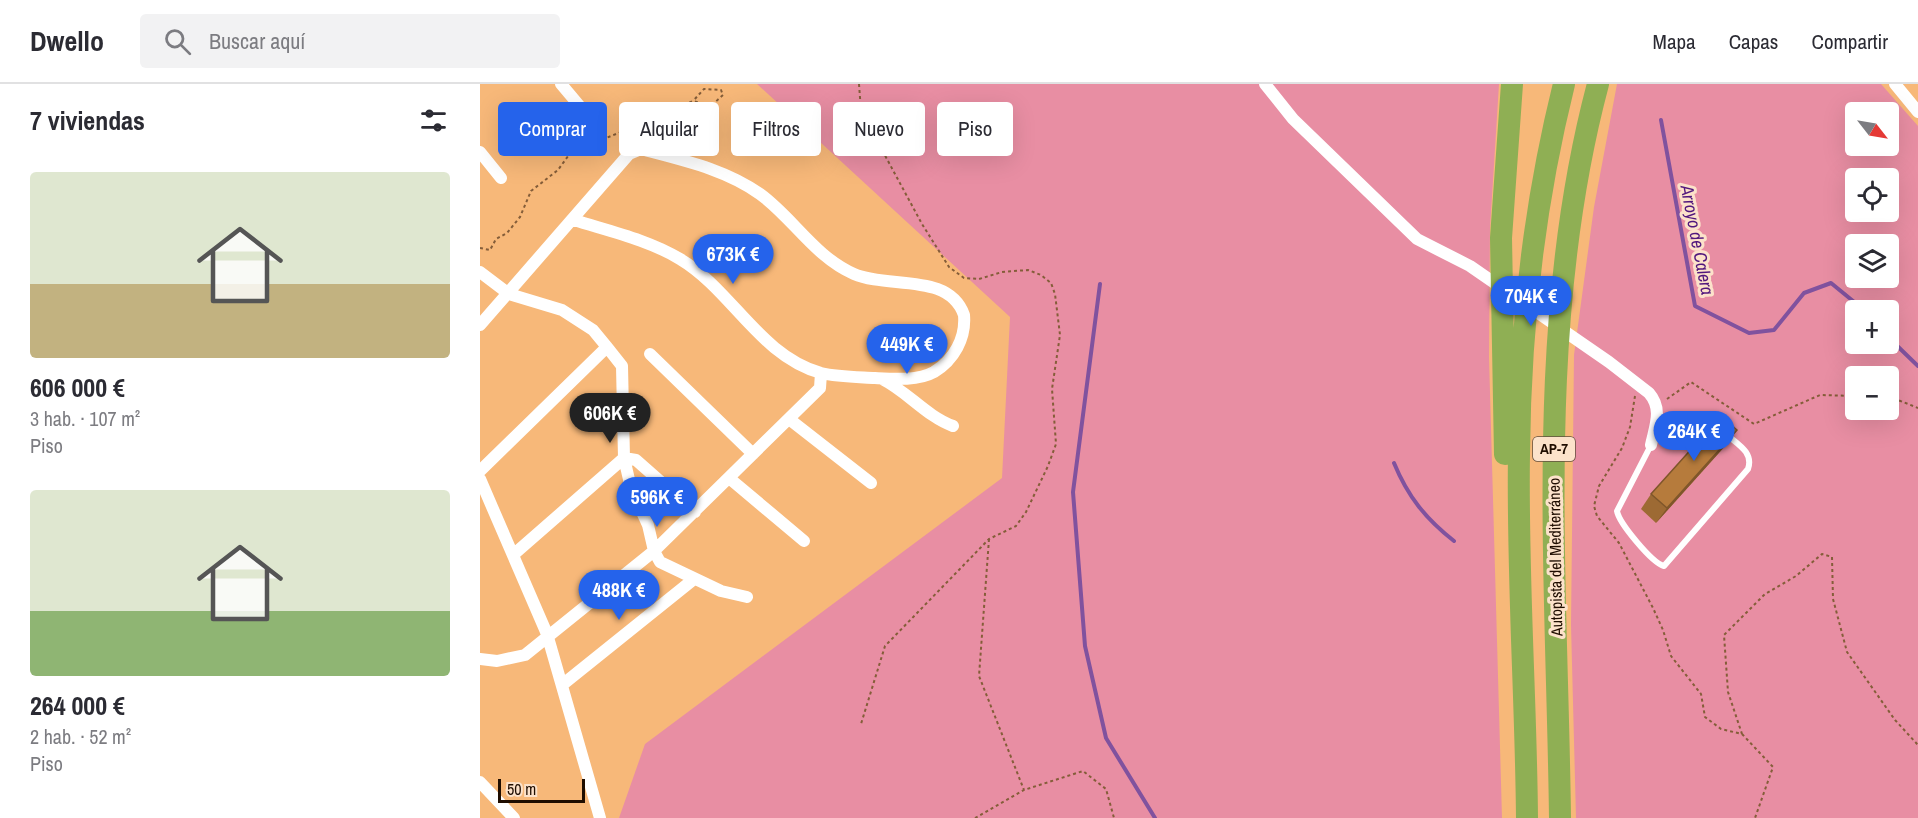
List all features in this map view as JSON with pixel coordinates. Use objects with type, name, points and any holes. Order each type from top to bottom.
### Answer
[{"type":"highway","points":[[1512,84],[1501,238],[1501,308],[1513,641],[1524,685]]},
{"type":"highway","name":"Autopista del Mediterráneo","points":[[1527,818],[1519,454],[1522,378],[1529,288],[1540,207],[1564,84]]},
{"type":"highway","name":"Autopista del Mediterráneo","points":[[1560,818],[1554,582],[1556,339],[1575,193],[1598,84]]},
{"type":"street","points":[[561,84],[576,102]]},
{"type":"street","points":[[1266,84],[1293,120],[1417,239],[1470,266],[1609,362],[1649,393],[1657,406],[1658,414],[1651,445]]},
{"type":"street","points":[[1895,84],[1912,96],[1918,112]]},
{"type":"street","points":[[480,152],[501,178]]},
{"type":"street","points":[[480,325],[574,220],[627,156]]},
{"type":"street","points":[[574,220],[652,246],[680,259],[702,276],[776,348],[797,362],[821,373],[881,378],[913,378],[931,374],[941,368],[960,342],[964,315],[950,294],[933,287],[856,275],[833,262],[760,195],[717,171],[663,156]]},
{"type":"street","points":[[480,272],[509,294],[562,310],[593,330],[607,347],[622,366],[624,458],[630,488],[648,525],[654,551],[660,562],[694,579],[747,597]]},
{"type":"street","points":[[480,471],[607,347]]},
{"type":"street","points":[[650,354],[753,454]]},
{"type":"street","points":[[480,659],[497,661],[525,655],[547,634],[654,551],[820,388],[821,373]]},
{"type":"street","points":[[881,378],[915,400],[934,417],[953,426]]},
{"type":"street","points":[[913,378],[909,390],[915,400]]},
{"type":"street","points":[[789,419],[871,483]]},
{"type":"street","points":[[624,458],[636,460],[695,512]]},
{"type":"street","points":[[513,555],[624,458]]},
{"type":"street","points":[[729,478],[804,541]]},
{"type":"street","points":[[480,479],[547,634],[600,818]]},
{"type":"street","points":[[562,685],[694,579]]},
{"type":"street","points":[[480,782],[514,818]]},
{"type":"lane","points":[[1651,445],[1617,511],[1620,521],[1639,542],[1645,554],[1657,564],[1664,566],[1748,469],[1751,461],[1749,454],[1716,425]]},
{"type":"path","points":[[859,84],[861,111],[922,224],[949,267],[964,278],[979,279],[1028,270],[1041,275],[1051,283],[1055,294],[1060,335],[1052,389],[1056,444],[1048,466],[1016,526],[989,539],[885,646],[861,724]]},
{"type":"path","points":[[704,89],[722,90],[723,95],[711,106],[693,101],[704,89]]},
{"type":"path","points":[[480,248],[490,250],[496,239],[507,233],[520,217],[531,191],[558,170],[571,152],[619,133]]},
{"type":"path","points":[[1657,406],[1691,382],[1754,424],[1820,395],[1845,396]]},
{"type":"path","points":[[1638,384],[1622,448],[1599,486],[1594,506],[1598,516],[1619,543],[1653,608],[1671,656],[1701,694],[1705,717],[1720,729],[1742,734]]},
{"type":"path","points":[[1899,400],[1918,408]]},
{"type":"path","points":[[989,539],[979,676],[1024,790]]},
{"type":"path","points":[[1755,818],[1773,767],[1742,734],[1728,692],[1724,635],[1765,594],[1796,576],[1822,554],[1832,557],[1833,598],[1847,652],[1895,720],[1918,745]]},
{"type":"path","points":[[975,818],[1024,790],[1083,771],[1106,789],[1114,818]]},
{"type":"shaded area","points":[[757,84],[1499,84],[1490,229],[1489,357],[1502,818],[619,818],[645,744],[1002,478],[1010,317],[835,156],[925,156],[925,102],[833,102],[833,154],[821,143],[821,102],[777,102]]},
{"type":"shaded area","points":[[1617,84],[1881,84],[1897,102],[1845,102],[1845,156],[1899,156],[1899,104],[1918,126],[1918,818],[1576,818],[1571,625],[1574,355],[1594,207]]},
{"type":"building","points":[[1721,416],[1737,430],[1667,508],[1651,494]]},
{"type":"waterway","name":"Arroyo de Calera","points":[[1661,120],[1695,306],[1749,333],[1774,330],[1804,293],[1831,283],[1852,300]]},
{"type":"waterway","points":[[1100,284],[1073,492],[1085,646],[1106,738],[1155,818]]},
{"type":"waterway","name":"Arroyo de Calera","points":[[1899,348],[1918,366]]},
{"type":"waterway","points":[[1394,463],[1405,486],[1419,506],[1454,541]]}]
